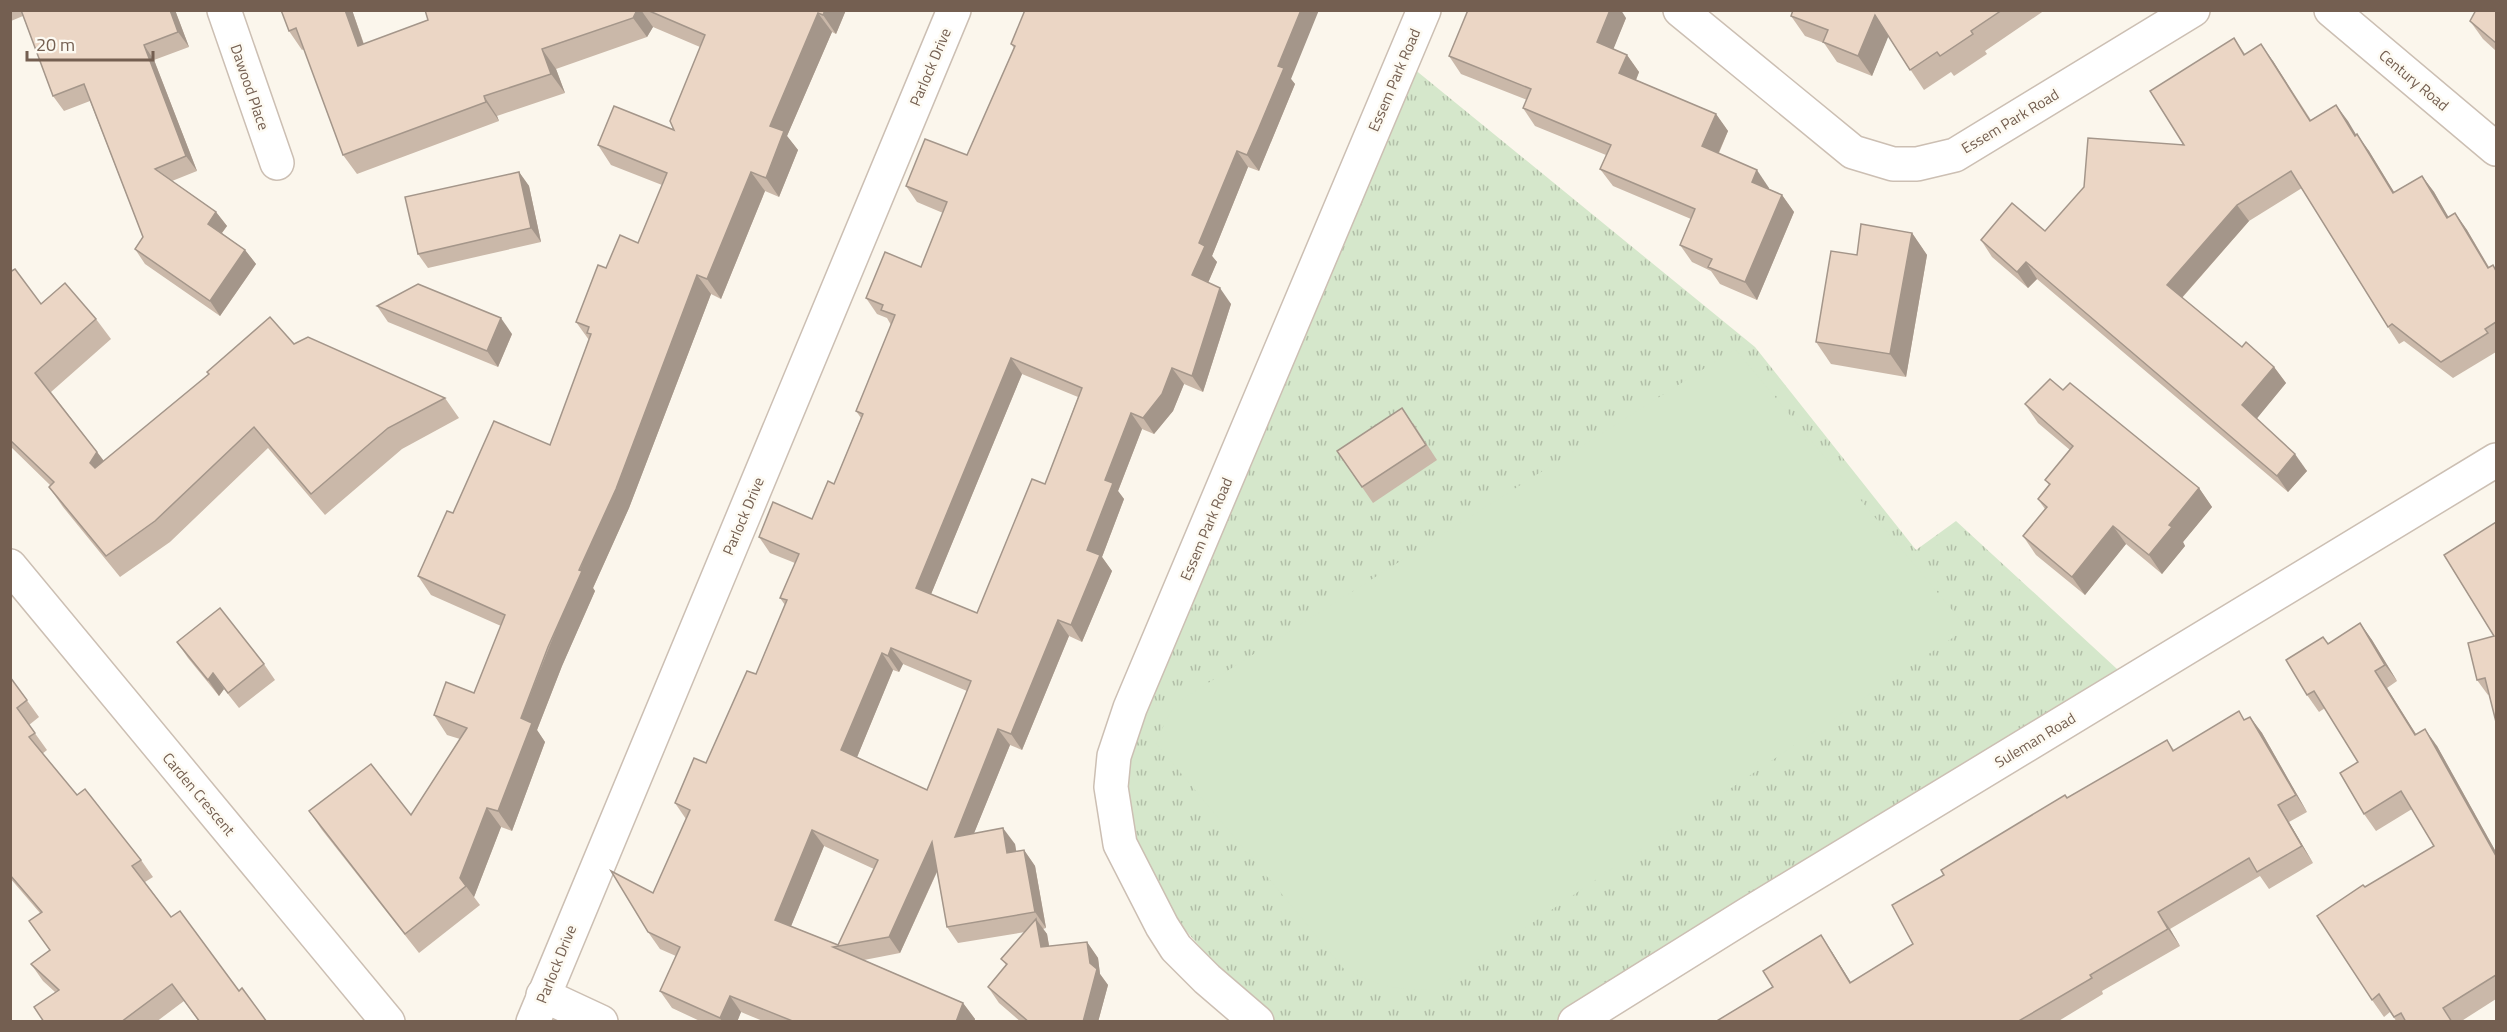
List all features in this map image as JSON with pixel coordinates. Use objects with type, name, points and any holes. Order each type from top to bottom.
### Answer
[{"type":"street","name":"Dawood Place","points":[[224,10],[277,163]]},
{"type":"street","name":"Parlock Drive","points":[[538,1008],[954,10]]},
{"type":"street","name":"Essem Park Road","points":[[1257,1022],[1184,956],[1162,926],[1120,844],[1111,787],[1114,756],[1130,708],[1424,10]]},
{"type":"street","name":"Essem Park Road","points":[[1680,10],[1853,152],[1893,164],[1925,163],[1955,155],[2193,10]]},
{"type":"street","name":"Century Road","points":[[2331,10],[2496,149]]},
{"type":"street","name":"Suleman Road","points":[[1575,1022],[1748,914],[2496,460]]},
{"type":"street","name":"Carden Crescent","points":[[10,566],[388,1022]]},
{"type":"street","points":[[538,1008],[601,1022]]},
{"type":"green space","points":[[1408,64],[1755,347],[1916,550],[1956,521],[2129,680],[1567,1021],[1270,1022],[1238,991],[1175,918],[1150,880],[1127,816],[1125,756]]},
{"type":"green space","points":[[1735,349],[1967,628],[1435,989],[1422,990],[1388,986],[1344,969],[1155,742],[1175,704]]},
{"type":"building","points":[[21,10],[170,10],[178,32],[144,45],[186,156],[155,169],[216,212],[208,224],[245,250],[210,301],[135,249],[143,237],[84,84],[53,96]]},
{"type":"building","points":[[281,10],[345,10],[358,46],[428,20],[425,10],[637,10],[633,18],[542,49],[551,74],[484,96],[486,102],[343,155],[296,28],[289,31]]},
{"type":"building","points":[[647,10],[825,10],[823,15],[818,13],[770,126],[784,131],[766,178],[751,172],[707,279],[697,275],[616,489],[579,570],[582,571],[548,647],[521,718],[532,723],[498,811],[487,808],[460,878],[466,886],[405,934],[309,811],[371,764],[411,815],[467,728],[434,715],[446,682],[474,693],[505,615],[418,576],[447,511],[453,513],[494,421],[550,445],[591,334],[587,333],[589,327],[576,322],[598,265],[606,268],[620,235],[638,243],[667,173],[598,145],[614,106],[674,130],[670,121],[705,35]]},
{"type":"building","points":[[1025,10],[1301,10],[1278,66],[1284,68],[1258,130],[1247,155],[1237,151],[1199,243],[1205,246],[1192,275],[1220,288],[1192,376],[1172,368],[1162,394],[1143,418],[1131,413],[1105,480],[1113,483],[1087,550],[1100,555],[1071,625],[1058,620],[1011,734],[998,729],[955,837],[1003,828],[1007,853],[1024,850],[1035,912],[947,927],[932,842],[889,937],[833,947],[963,1003],[956,1022],[795,1022],[730,996],[720,1018],[660,991],[680,947],[648,932],[611,871],[653,893],[690,810],[675,803],[694,758],[706,763],[747,671],[756,674],[787,600],[780,598],[799,554],[759,537],[773,502],[812,519],[828,481],[834,484],[863,414],[856,411],[895,315],[881,310],[883,305],[866,298],[885,252],[921,267],[947,202],[906,186],[925,139],[967,155],[1015,46],[1011,44]],"holes":[[[1011,358],[1082,388],[1045,484],[1032,479],[977,613],[916,588]],[[891,648],[971,681],[927,790],[841,750],[882,653],[888,656]],[[812,830],[878,860],[838,945],[775,920]]]},
{"type":"building","points":[[1468,10],[1610,10],[1597,42],[1627,55],[1619,73],[1716,114],[1702,146],[1757,170],[1752,182],[1782,195],[1745,282],[1708,267],[1712,259],[1680,245],[1695,209],[1600,169],[1611,145],[1523,108],[1531,89],[1449,56]]},
{"type":"building","points":[[1793,10],[2002,10],[1971,31],[1973,34],[1940,56],[1937,52],[1910,70],[1875,15],[1858,56],[1823,42],[1828,30],[1791,16]]},
{"type":"building","points":[[2476,10],[2496,10],[2496,43],[2470,21]]},
{"type":"building","points":[[2234,38],[2244,55],[2261,44],[2310,121],[2336,105],[2355,136],[2357,134],[2393,193],[2422,176],[2447,218],[2455,213],[2488,268],[2493,265],[2496,271],[2496,322],[2485,329],[2488,333],[2441,362],[2392,324],[2388,327],[2291,171],[2237,205],[2167,285],[2242,347],[2246,342],[2274,367],[2242,405],[2295,454],[2277,476],[2026,262],[2017,272],[1981,240],[2012,203],[2045,231],[2084,187],[2088,138],[2184,145],[2150,91]]},
{"type":"building","points":[[519,172],[531,228],[418,254],[405,197]]},
{"type":"building","points":[[1861,224],[1912,233],[1890,354],[1816,342],[1831,251],[1857,255]]},
{"type":"building","points":[[15,269],[41,304],[65,283],[96,319],[35,373],[97,452],[90,463],[95,468],[209,374],[207,372],[270,317],[294,344],[308,337],[445,398],[388,428],[311,494],[254,427],[155,521],[106,556],[49,487],[54,482],[10,440],[10,272]]},
{"type":"building","points":[[418,284],[501,318],[487,351],[377,306]]},
{"type":"building","points":[[2050,379],[2063,390],[2070,383],[2199,488],[2169,525],[2172,527],[2149,555],[2113,526],[2072,577],[2023,536],[2047,507],[2038,499],[2050,484],[2045,480],[2073,446],[2025,404]]},
{"type":"building","points":[[1402,408],[1426,445],[1362,487],[1337,451]]},
{"type":"building","points":[[2496,522],[2496,722],[2485,678],[2477,680],[2468,643],[2494,636],[2444,555]]},
{"type":"building","points":[[220,608],[264,664],[228,693],[213,673],[208,680],[177,642]]},
{"type":"building","points":[[2360,623],[2385,665],[2375,671],[2415,735],[2425,729],[2496,856],[2496,975],[2443,1008],[2452,1022],[2406,1022],[2401,1013],[2394,1017],[2379,994],[2372,1000],[2317,916],[2363,885],[2365,887],[2434,846],[2401,791],[2364,814],[2340,773],[2358,762],[2314,691],[2307,695],[2286,660],[2323,637],[2328,644]]},
{"type":"building","points":[[10,677],[27,700],[17,708],[35,733],[29,737],[77,795],[85,789],[141,860],[132,866],[171,917],[180,911],[239,991],[242,988],[267,1022],[200,1022],[172,984],[121,1022],[44,1022],[34,1007],[59,990],[31,964],[50,950],[29,921],[42,912],[10,875]]},
{"type":"building","points":[[2239,711],[2244,720],[2250,717],[2296,795],[2278,805],[2302,846],[2257,872],[2249,858],[2158,912],[2168,929],[2090,975],[2092,978],[2017,1022],[1715,1022],[1773,987],[1763,971],[1821,935],[1850,983],[1913,944],[1892,905],[1944,875],[1941,870],[2065,795],[2067,798],[2167,740],[2173,751]]},
{"type":"building","points":[[1036,919],[1041,947],[1087,942],[1090,963],[1097,969],[1083,1022],[1029,1022],[988,987],[1007,964],[1001,959]]}]
